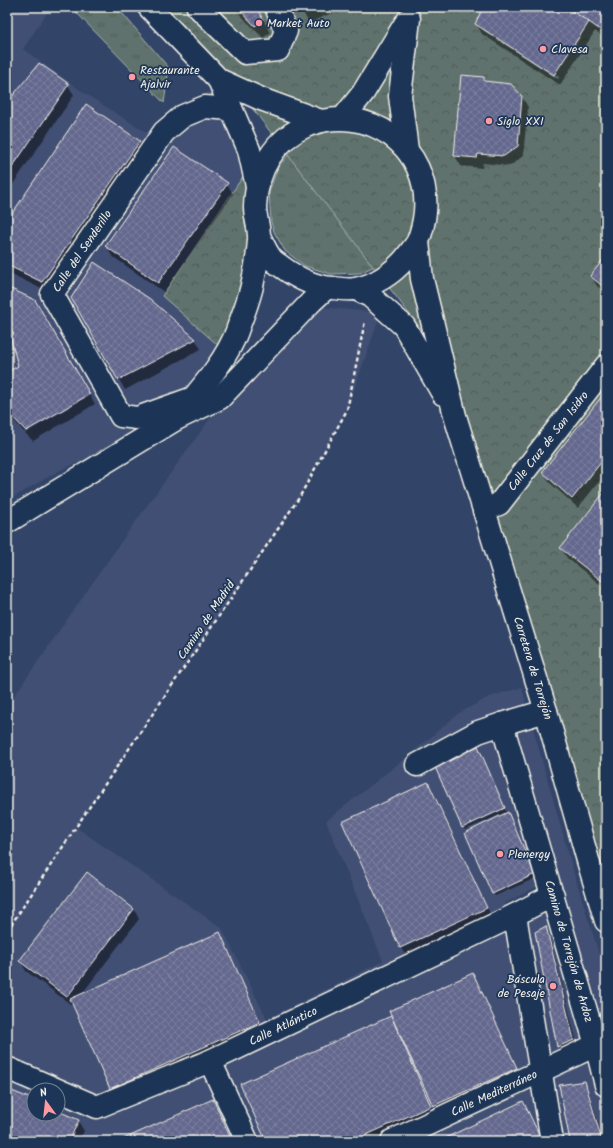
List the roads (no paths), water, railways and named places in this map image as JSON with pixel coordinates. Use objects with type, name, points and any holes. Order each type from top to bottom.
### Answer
[{"type":"street","points":[[149,7],[219,80],[249,150],[257,186]]},
{"type":"street","points":[[198,7],[245,53],[278,50],[286,31],[276,7]]},
{"type":"street","points":[[343,118],[363,94],[411,13]]},
{"type":"street","points":[[407,150],[400,96],[411,13]]},
{"type":"street","points":[[219,80],[261,99],[321,121]]},
{"type":"street","name":"Calle del Senderillo","points":[[193,398],[137,418],[121,416],[52,294],[164,132],[183,116],[205,107],[231,109]]},
{"type":"street","points":[[363,292],[370,284],[382,278],[399,266],[418,242],[423,226],[426,199],[420,173],[407,150],[389,134],[373,125],[367,122],[343,118],[321,121],[298,129],[279,144],[265,163],[257,186],[255,209],[260,238],[271,259],[304,282],[326,288],[363,292],[404,326],[455,416]]},
{"type":"street","points":[[176,419],[220,364],[236,333],[253,282],[260,238]]},
{"type":"street","points":[[418,242],[422,279],[455,416]]},
{"type":"street","points":[[7,522],[176,419],[220,398],[326,288]]},
{"type":"street","name":"Calle Cruz de San Isidro","points":[[484,510],[499,504],[606,366]]},
{"type":"street","name":"Carretera de Torrejón","points":[[455,416],[546,710],[598,870],[606,921]]},
{"type":"street","points":[[417,765],[478,732],[546,710]]},
{"type":"street","name":"Camino de Torrejón de Ardoz","points":[[502,724],[553,895],[606,1085]]},
{"type":"street","name":"Calle Atlántico","points":[[7,1068],[97,1107],[210,1061],[553,895]]},
{"type":"street","points":[[514,915],[552,1141]]},
{"type":"street","name":"Calle Mediterráneo","points":[[392,1141],[540,1070],[596,1045]]},
{"type":"street","points":[[210,1061],[247,1141]]},
{"type":"place","name":"Market Auto","points":[[259,23]]},
{"type":"place","name":"Clavesa","points":[[543,49]]},
{"type":"place","name":"Restaurante Ajalvir","points":[[132,77]]},
{"type":"place","name":"Siglo XXI","points":[[489,121]]},
{"type":"place","name":"Plenergy","points":[[500,854]]},
{"type":"place","name":"Báscula de Pesaje","points":[[553,986]]}]
